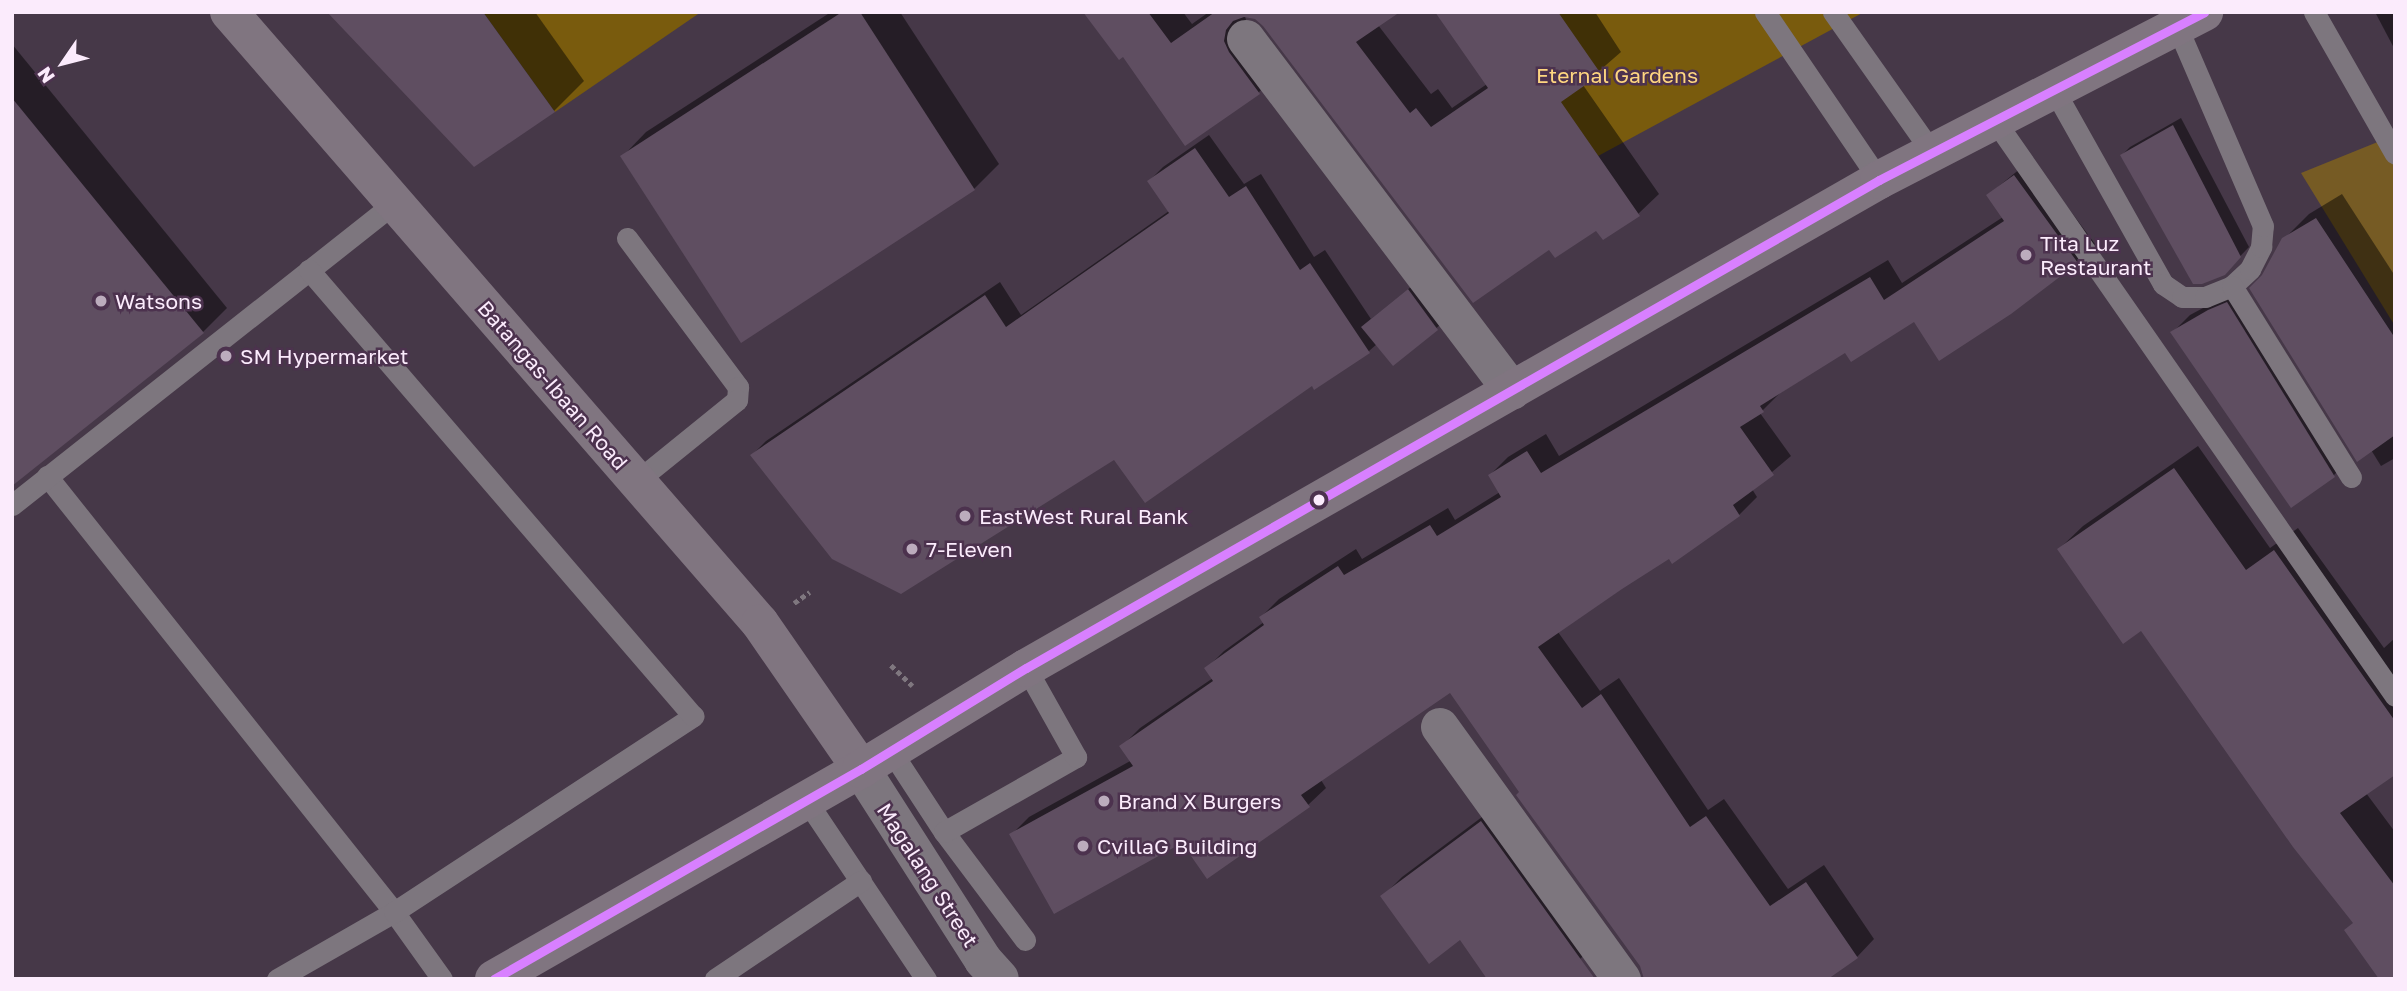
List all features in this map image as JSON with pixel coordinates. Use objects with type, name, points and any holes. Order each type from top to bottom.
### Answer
[{"type":"main road","name":"Batangas-Ibaan Road","points":[[229,12],[761,623],[876,760]]},
{"type":"main road","points":[[494,979],[876,760],[1026,668],[1931,150],[2190,19]]},
{"type":"street","points":[[1246,39],[1512,391]]},
{"type":"street","points":[[1440,727],[1622,979]]},
{"type":"street","name":"Magalang Street","points":[[876,760],[983,960],[1000,979]]},
{"type":"lane","points":[[1765,12],[1879,180]]},
{"type":"lane","points":[[1833,12],[1931,150]]},
{"type":"lane","points":[[2314,12],[2395,154]]},
{"type":"lane","points":[[2053,88],[2163,284],[2182,297],[2205,297],[2232,286],[2250,269],[2261,247],[2263,226],[2190,19]]},
{"type":"lane","points":[[1993,118],[2395,696]]},
{"type":"lane","points":[[12,505],[395,203]]},
{"type":"lane","points":[[627,238],[738,387],[737,400],[636,481]]},
{"type":"lane","points":[[277,979],[394,912],[693,716],[309,270]]},
{"type":"lane","points":[[2232,286],[2351,477]]},
{"type":"lane","points":[[47,475],[394,912],[442,979]]},
{"type":"lane","points":[[944,832],[1076,757],[1026,668]]},
{"type":"lane","points":[[876,760],[944,832],[1025,940]]},
{"type":"lane","points":[[806,800],[926,979]]},
{"type":"lane","points":[[715,979],[861,881]]},
{"type":"green space","points":[[483,12],[701,12],[555,112]]},
{"type":"green space","name":"Eternal Gardens","points":[[1495,12],[1864,12],[1598,156]]},
{"type":"shaded area","points":[[2395,135],[2395,326],[2301,173]]},
{"type":"building","points":[[327,12],[483,12],[555,112],[474,167]]},
{"type":"building","points":[[842,12],[860,12],[975,190],[741,343],[620,156]]},
{"type":"building","points":[[1083,12],[1148,12],[1171,43],[1215,12],[1400,12],[1356,42],[1410,113],[1416,108],[1431,127],[1488,88],[1435,12],[1558,12],[1601,74],[1561,102],[1640,216],[1603,240],[1596,231],[1555,258],[1549,250],[1473,303],[1255,19],[1244,17],[1233,21],[1226,30],[1224,41],[1260,94],[1185,146],[1123,57],[1119,60]]},
{"type":"building","points":[[12,98],[204,333],[12,486]]},
{"type":"building","points":[[2173,125],[2241,257],[2225,275],[2202,284],[2193,284],[2120,155]]},
{"type":"building","points":[[1195,148],[1229,197],[1246,186],[1300,270],[1310,263],[1370,353],[1314,390],[1312,386],[1145,503],[1114,460],[901,594],[832,559],[750,455],[985,295],[1006,327],[1169,213],[1147,181]]},
{"type":"building","points":[[2014,175],[2078,263],[2011,314],[1939,361],[1914,322],[1851,362],[1845,353],[1760,406],[1764,412],[1740,427],[1774,475],[1733,505],[1740,516],[1672,564],[1669,559],[1538,647],[1582,708],[1601,694],[1690,827],[1706,816],[1770,906],[1806,882],[1858,958],[1828,979],[1644,979],[1640,966],[1516,795],[1519,792],[1450,693],[1301,795],[1310,807],[1207,879],[1182,843],[1054,914],[1009,834],[1133,766],[1119,746],[1213,681],[1204,668],[1264,625],[1259,617],[1338,566],[1344,575],[1430,525],[1437,536],[1501,497],[1488,475],[1527,451],[1541,473],[1870,277],[1884,300],[2004,221],[1986,195]]},
{"type":"building","points":[[2316,218],[2395,338],[2395,435],[2357,462],[2249,288],[2262,275],[2282,238]]},
{"type":"building","points":[[1408,289],[1438,330],[1393,366],[1361,327]]},
{"type":"building","points":[[2227,302],[2335,477],[2291,508],[2170,332]]},
{"type":"building","points":[[2174,468],[2246,570],[2274,550],[2395,721],[2395,775],[2340,813],[2395,886],[2395,979],[2379,979],[2344,930],[2353,923],[2293,847],[2141,631],[2123,644],[2057,549]]},
{"type":"building","points":[[1481,821],[1595,979],[1487,979],[1460,940],[1429,964],[1380,896]]},
{"type":"transit line","points":[[494,979],[861,769],[1026,668],[1879,180],[2204,12]]},
{"type":"place","name":"Tita Luz Restaurant","points":[[2026,255]]},
{"type":"place","name":"Watsons","points":[[101,301]]},
{"type":"place","name":"SM Hypermarket","points":[[226,356]]},
{"type":"place","name":"EastWest Rural Bank","points":[[965,516]]},
{"type":"place","name":"7-Eleven","points":[[912,549]]},
{"type":"place","name":"Brand X Burgers","points":[[1104,801]]},
{"type":"place","name":"CvillaG Building","points":[[1083,846]]}]
